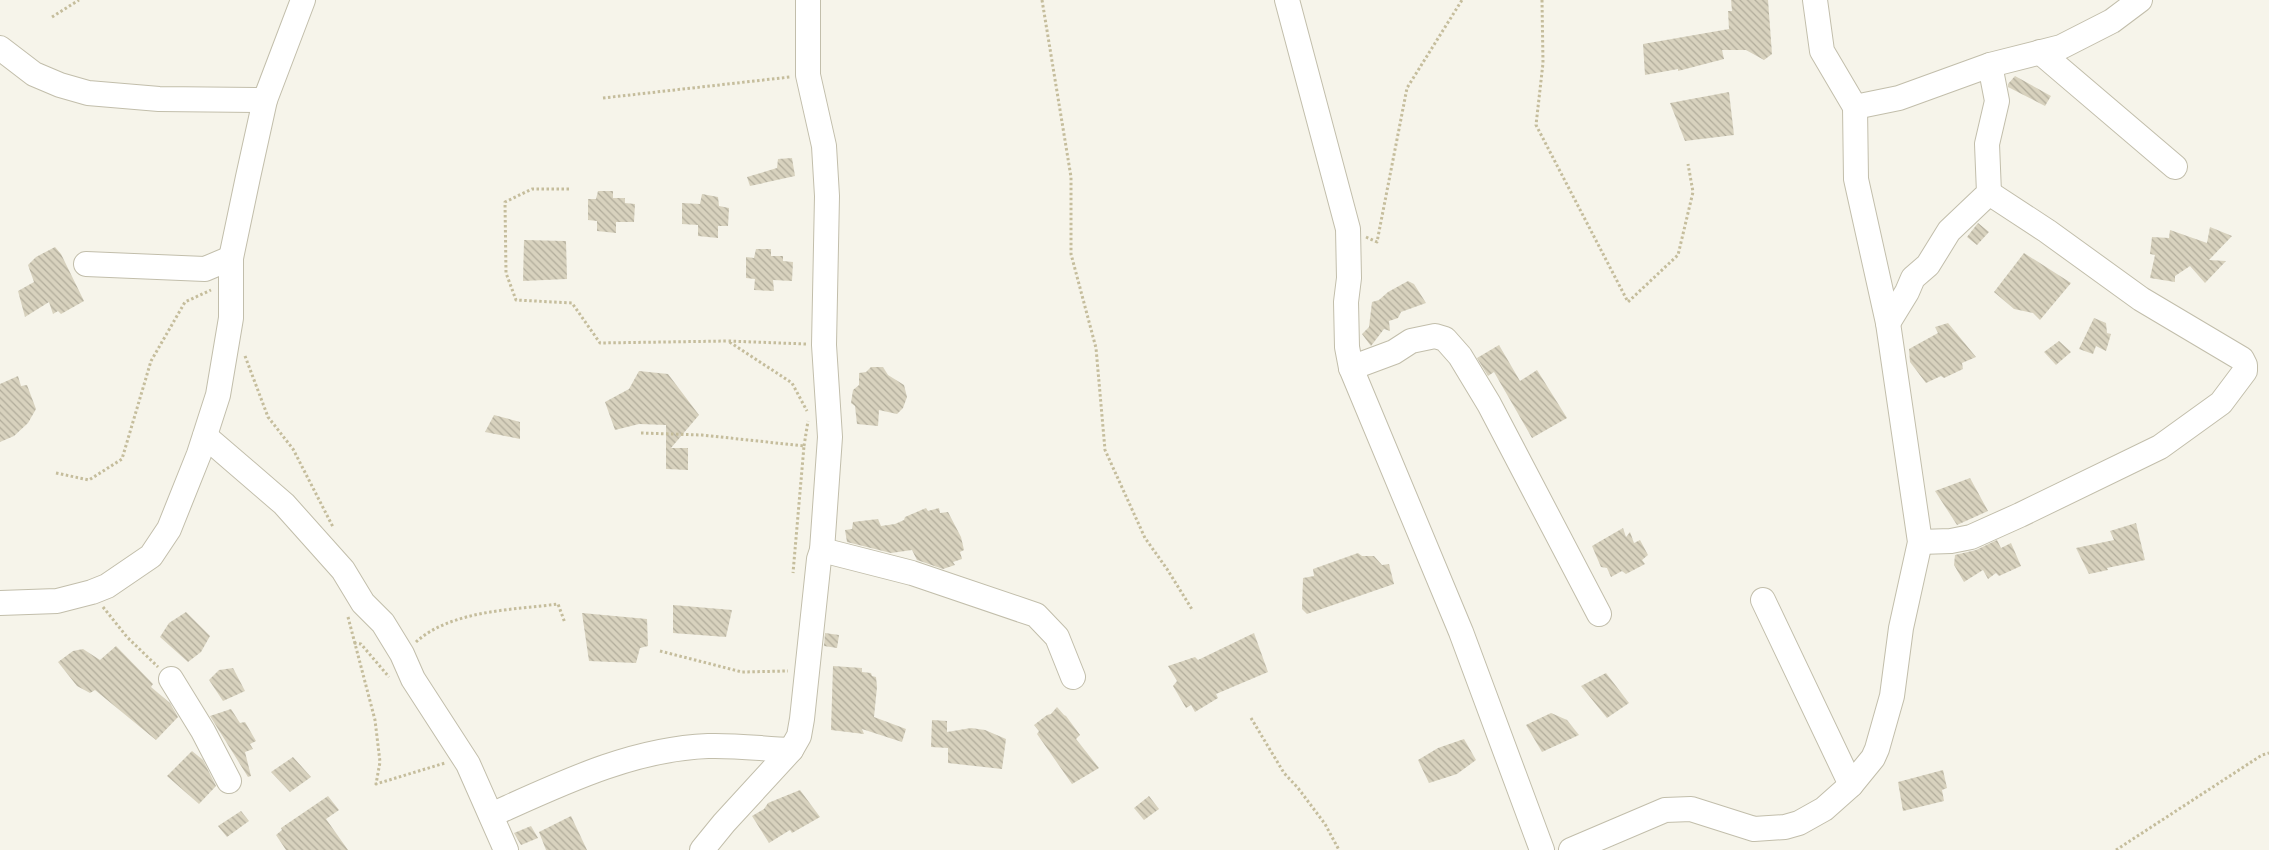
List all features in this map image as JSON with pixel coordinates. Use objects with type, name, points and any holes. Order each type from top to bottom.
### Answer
[{"type":"street","points":[[0,603],[57,601],[92,592],[138,566],[151,556],[170,529],[205,436],[218,395],[230,318],[231,258],[265,100],[303,0]]},
{"type":"street","points":[[702,850],[724,823],[791,750],[799,736],[808,670],[819,558],[822,550],[830,437],[824,345],[826,188],[824,146],[808,75],[808,0]]},
{"type":"street","points":[[1287,0],[1348,229],[1350,278],[1346,302],[1346,320],[1347,347],[1351,368],[1461,632],[1542,850]]},
{"type":"street","points":[[1571,850],[1665,810],[1690,809],[1754,829],[1785,828],[1799,823],[1824,809],[1851,785],[1873,758],[1877,749],[1892,696],[1901,628],[1920,542],[1888,323],[1856,179],[1855,107],[1822,51],[1814,0]]},
{"type":"street","points":[[1855,107],[1898,98],[1990,65],[2061,46],[2112,21],[2140,0]]},
{"type":"street","points":[[0,48],[34,74],[60,85],[88,93],[158,99],[265,100]]},
{"type":"street","points":[[2040,52],[2175,167]]},
{"type":"street","points":[[1888,323],[1907,292],[1913,278],[1928,264],[1949,231],[1989,193],[1987,144],[1997,100],[1990,65]]},
{"type":"street","points":[[1920,542],[1951,541],[1971,537],[2160,447],[2221,403],[2245,371],[2242,359],[2141,299],[2048,231],[1989,193]]},
{"type":"street","points":[[86,264],[205,269],[231,258]]},
{"type":"street","points":[[1351,368],[1394,352],[1411,341],[1435,336],[1446,339],[1460,356],[1489,404],[1598,614]]},
{"type":"street","points":[[205,436],[284,504],[343,570],[363,603],[383,623],[402,654],[413,679],[463,758],[492,815],[506,850]]},
{"type":"street","points":[[822,550],[912,573],[1036,615],[1057,637],[1073,677]]},
{"type":"street","points":[[1764,600],[1851,785]]},
{"type":"street","points":[[171,679],[203,731],[229,781]]},
{"type":"street","points":[[492,815],[602,768],[652,753],[707,746],[791,750]]},
{"type":"path","points":[[52,17],[79,0]]},
{"type":"path","points":[[1042,0],[1071,177],[1071,254],[1096,348],[1105,450],[1145,538],[1168,569],[1193,611]]},
{"type":"path","points":[[1348,229],[1377,242],[1407,88],[1462,0]]},
{"type":"path","points":[[1542,0],[1544,63],[1536,125],[1628,302],[1678,255],[1693,192],[1688,164]]},
{"type":"path","points":[[603,98],[808,75]]},
{"type":"path","points":[[568,190],[532,189],[505,202],[506,273],[516,300],[572,303],[600,343],[728,341],[824,345]]},
{"type":"path","points":[[56,473],[90,480],[122,459],[151,361],[185,302],[230,282]]},
{"type":"path","points":[[728,341],[792,383],[809,414],[804,446],[793,573]]},
{"type":"path","points":[[244,354],[268,417],[293,449],[336,532]]},
{"type":"path","points":[[642,433],[702,435],[804,446]]},
{"type":"path","points":[[92,592],[127,637],[171,679]]},
{"type":"path","points":[[402,654],[422,636],[458,618],[558,604],[565,623]]},
{"type":"path","points":[[348,615],[375,720],[380,762],[376,784],[463,758]]},
{"type":"path","points":[[660,651],[742,672],[808,670]]},
{"type":"path","points":[[1251,718],[1284,773],[1298,788],[1325,824],[1339,850]]},
{"type":"path","points":[[2116,850],[2262,755],[2269,754]]},
{"type":"building","points":[[1731,0],[1768,0],[1772,54],[1764,60],[1746,50],[1722,50],[1724,59],[1678,71],[1678,69],[1645,75],[1643,44],[1729,29],[1728,11],[1732,11]]},
{"type":"building","points":[[2015,76],[2051,96],[2045,106],[2008,87],[2008,84]]},
{"type":"building","points":[[1729,92],[1734,135],[1685,141],[1670,103]]},
{"type":"building","points":[[792,158],[795,176],[750,186],[747,177],[777,168],[778,159]]},
{"type":"building","points":[[598,191],[613,191],[613,198],[625,198],[625,203],[635,204],[634,222],[616,222],[616,233],[597,231],[597,221],[588,220],[588,199],[596,199]]},
{"type":"building","points":[[702,194],[718,197],[719,206],[729,208],[728,226],[718,226],[718,238],[698,236],[698,225],[682,224],[682,203],[700,204]]},
{"type":"building","points":[[1978,223],[1989,232],[1977,245],[1967,237]]},
{"type":"building","points":[[2210,227],[2232,236],[2209,260],[2226,261],[2205,283],[2190,266],[2175,276],[2175,282],[2150,278],[2155,255],[2150,254],[2152,237],[2169,238],[2170,230],[2207,243]]},
{"type":"building","points":[[524,240],[566,241],[567,279],[523,281]]},
{"type":"building","points":[[55,247],[61,254],[84,301],[61,314],[58,311],[53,314],[49,302],[25,317],[18,291],[34,282],[28,265],[36,257]]},
{"type":"building","points":[[756,249],[771,249],[771,256],[783,256],[783,261],[793,262],[792,281],[773,280],[774,291],[754,290],[755,279],[746,278],[746,257],[754,258]]},
{"type":"building","points":[[2024,253],[2071,283],[2040,320],[2033,313],[2014,309],[1994,292]]},
{"type":"building","points":[[1408,281],[1414,284],[1426,303],[1401,312],[1398,318],[1389,321],[1390,331],[1384,329],[1371,346],[1362,334],[1369,327],[1372,302],[1379,300],[1388,292]]},
{"type":"building","points":[[2094,318],[2106,323],[2107,333],[2111,334],[2106,351],[2096,346],[2093,354],[2079,349]]},
{"type":"building","points":[[1948,323],[1976,357],[1962,363],[1963,369],[1944,378],[1941,376],[1926,383],[1910,362],[1909,349],[1938,333],[1935,327]]},
{"type":"building","points":[[2059,341],[2071,352],[2056,365],[2044,352]]},
{"type":"building","points":[[1499,345],[1520,381],[1537,370],[1567,418],[1532,438],[1494,372],[1488,376],[1477,358]]},
{"type":"building","points":[[871,367],[883,367],[888,375],[904,385],[907,397],[903,408],[897,414],[879,410],[878,426],[857,424],[855,406],[851,403],[853,390],[859,385],[859,373],[866,372]]},
{"type":"building","points":[[639,371],[668,374],[699,415],[671,448],[688,448],[688,470],[666,469],[666,425],[639,424],[615,430],[605,402],[629,389]]},
{"type":"building","points":[[18,376],[21,386],[27,385],[36,409],[28,423],[14,436],[0,442],[0,384]]},
{"type":"building","points":[[494,415],[520,422],[520,439],[485,432]]},
{"type":"building","points":[[1970,478],[1988,511],[1957,525],[1935,491]]},
{"type":"building","points":[[926,508],[928,511],[939,508],[940,513],[948,512],[961,537],[964,550],[960,552],[962,559],[953,562],[955,565],[943,569],[917,560],[912,550],[891,553],[847,542],[845,530],[852,529],[853,522],[878,519],[881,526],[895,524],[904,520],[905,517]]},
{"type":"building","points":[[2136,523],[2145,560],[2089,574],[2076,548],[2114,540],[2110,531]]},
{"type":"building","points":[[1623,528],[1626,537],[1630,532],[1634,543],[1640,540],[1648,555],[1642,560],[1645,564],[1626,574],[1622,571],[1611,577],[1607,568],[1601,567],[1592,546]]},
{"type":"building","points":[[1997,540],[2001,548],[2011,543],[2021,566],[1999,576],[1996,573],[1988,579],[1983,570],[1964,582],[1954,565],[1955,555],[1976,550]]},
{"type":"building","points":[[1358,553],[1362,556],[1374,556],[1382,565],[1389,564],[1394,584],[1307,614],[1302,609],[1303,578],[1314,576],[1313,569]]},
{"type":"building","points":[[673,605],[732,610],[726,637],[673,633]]},
{"type":"building","points":[[186,612],[210,636],[201,652],[188,662],[160,637],[169,623]]},
{"type":"building","points":[[582,613],[647,619],[648,646],[640,648],[636,663],[589,661]]},
{"type":"building","points":[[825,633],[839,635],[837,648],[824,646]]},
{"type":"building","points":[[1254,633],[1268,672],[1216,694],[1218,698],[1195,712],[1191,705],[1186,708],[1173,686],[1177,681],[1168,666],[1195,657],[1198,660]]},
{"type":"building","points":[[116,646],[153,684],[151,687],[170,703],[178,717],[156,740],[95,690],[90,693],[77,686],[58,662],[73,651],[83,649],[100,660]]},
{"type":"building","points":[[833,666],[862,668],[862,672],[871,673],[872,676],[876,677],[874,717],[906,729],[902,742],[862,729],[864,734],[831,730]]},
{"type":"building","points":[[233,668],[245,691],[223,701],[209,680],[219,670]]},
{"type":"building","points":[[1606,673],[1629,703],[1607,718],[1581,686]]},
{"type":"building","points":[[1057,707],[1080,735],[1076,739],[1099,768],[1072,784],[1037,734],[1039,731],[1034,725],[1051,714]]},
{"type":"building","points":[[231,709],[240,723],[245,722],[256,741],[250,744],[253,749],[245,752],[251,776],[248,777],[210,716]]},
{"type":"building","points":[[1551,713],[1567,720],[1579,735],[1542,752],[1526,725]]},
{"type":"building","points":[[932,720],[947,721],[947,732],[971,728],[985,730],[1006,739],[1002,769],[948,763],[948,748],[931,747]]},
{"type":"building","points":[[1464,739],[1476,760],[1457,774],[1429,783],[1418,760],[1438,748]]},
{"type":"building","points":[[192,751],[203,760],[216,786],[199,804],[167,776]]},
{"type":"building","points":[[293,757],[311,777],[290,792],[271,772]]},
{"type":"building","points":[[1943,770],[1947,788],[1942,790],[1944,801],[1903,811],[1898,782]]},
{"type":"building","points":[[800,790],[820,817],[792,833],[790,830],[769,843],[752,816],[764,809],[768,803]]},
{"type":"building","points":[[328,796],[339,810],[326,819],[348,850],[286,850],[276,835],[282,830],[281,828]]},
{"type":"building","points":[[1149,796],[1159,809],[1144,820],[1134,808]]},
{"type":"building","points":[[241,811],[249,821],[227,837],[218,826]]},
{"type":"building","points":[[571,816],[587,850],[546,850],[539,832]]},
{"type":"building","points":[[531,826],[538,838],[521,845],[514,833]]}]
